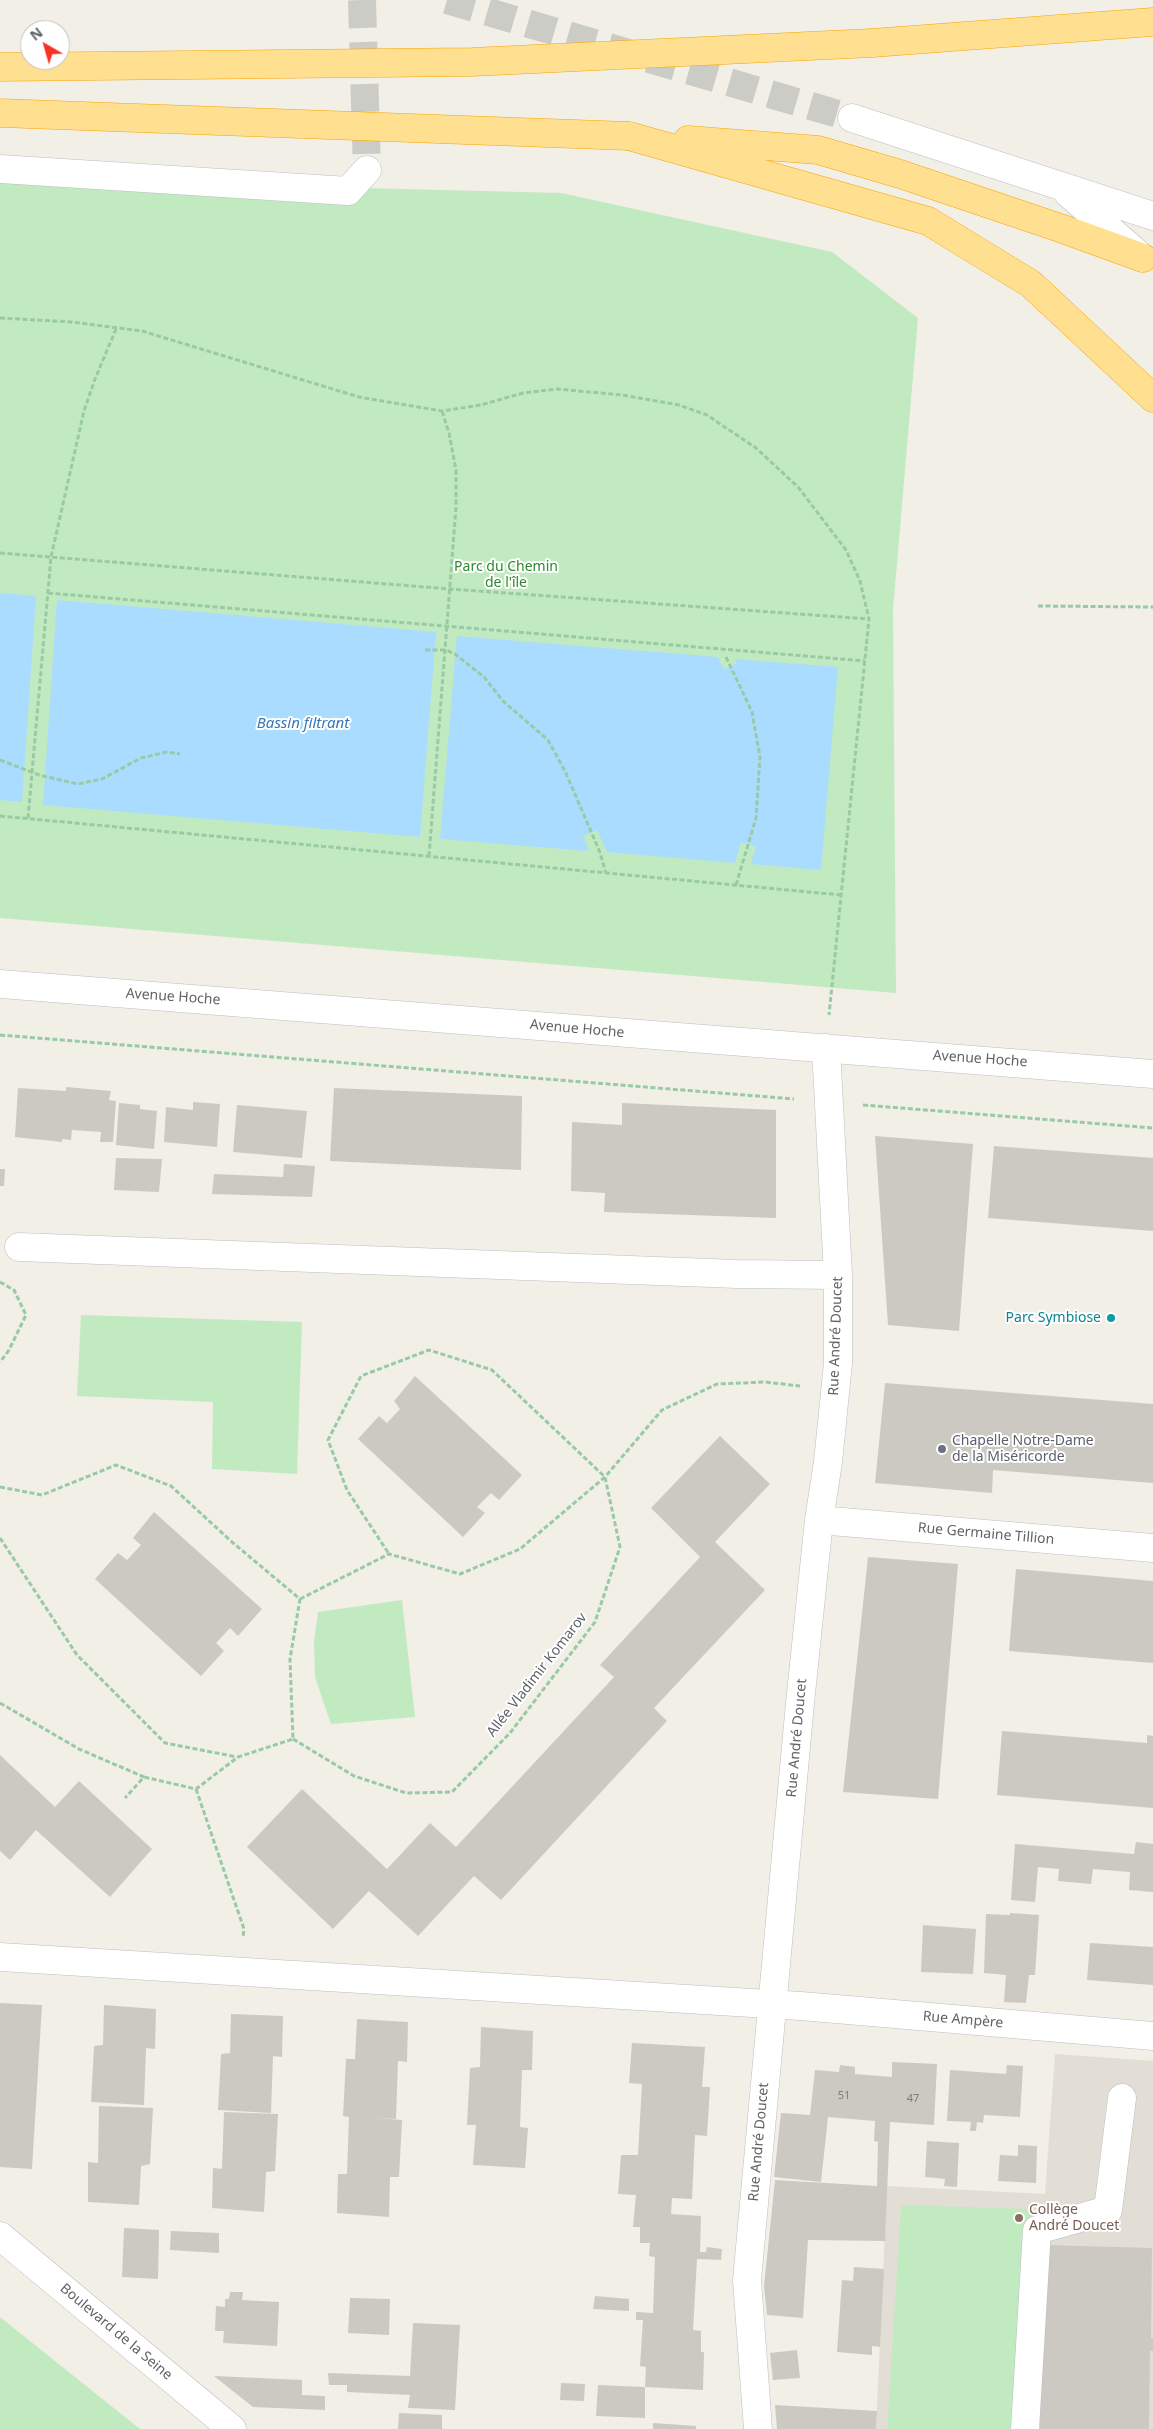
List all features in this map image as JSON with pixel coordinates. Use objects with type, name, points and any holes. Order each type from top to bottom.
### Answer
[{"type":"highway","points":[[0,67],[472,62],[872,42],[1153,22]]},
{"type":"highway","points":[[0,113],[629,136],[818,150],[900,174],[1000,207],[1143,258]]},
{"type":"highway","points":[[629,136],[928,221],[1031,284],[1153,398]]},
{"type":"street","points":[[852,118],[1153,216]]},
{"type":"street","points":[[0,169],[348,191],[367,170]]},
{"type":"street","points":[[1059,185],[1143,258]]},
{"type":"street","name":"Avenue Hoche","points":[[0,984],[1153,1074]]},
{"type":"street","name":"Rue André Doucet","points":[[758,2429],[747,2280],[819,1520],[828,1462],[838,1362],[838,1275],[826,1048]]},
{"type":"street","points":[[20,1247],[737,1274],[838,1275]]},
{"type":"street","name":"Rue Germaine Tillion","points":[[819,1520],[1153,1548]]},
{"type":"street","name":"Rue Ampère","points":[[0,1956],[772,2005],[1153,2036]]},
{"type":"street","points":[[1025,2429],[1037,2230],[1108,2210],[1122,2098]]},
{"type":"street","name":"Boulevard de la Seine","points":[[0,2236],[232,2429]]},
{"type":"path","points":[[0,318],[72,322],[142,331],[359,397],[442,411],[481,405],[523,393],[557,389],[622,395],[679,405],[707,415],[756,448],[798,487],[819,512],[846,550],[860,581],[869,619],[826,1048]]},
{"type":"path","points":[[28,818],[51,557],[84,411],[116,329]]},
{"type":"path","points":[[429,856],[456,507],[456,470],[449,433],[442,411]]},
{"type":"path","points":[[0,553],[450,589],[869,619]]},
{"type":"path","points":[[48,593],[865,661]]},
{"type":"path","points":[[1038,606],[1153,607]]},
{"type":"path","points":[[424,650],[446,650],[469,664],[484,677],[502,701],[548,740],[565,771],[606,873]]},
{"type":"path","points":[[726,657],[752,712],[760,757],[756,818],[736,885]]},
{"type":"path","points":[[0,760],[49,778],[78,784],[102,779],[141,758],[167,752],[180,754]]},
{"type":"path","points":[[0,816],[841,895]]},
{"type":"path","points":[[0,1035],[1153,1128]]},
{"type":"path","points":[[0,1282],[14,1290],[26,1315],[0,1362]]},
{"type":"path","points":[[605,1477],[492,1370],[429,1350],[361,1376],[328,1440],[347,1490],[389,1554],[460,1574],[520,1549],[605,1477],[662,1410],[717,1384],[765,1382],[834,1390]]},
{"type":"path","points":[[0,1486],[42,1495],[116,1465],[171,1486],[232,1542],[300,1598]]},
{"type":"path","name":"Allée Vladimir Komarov","points":[[292,1740],[354,1776],[406,1793],[452,1792],[510,1733],[595,1622],[620,1547],[605,1477]]},
{"type":"path","points":[[0,1538],[77,1655],[165,1743],[238,1758]]},
{"type":"path","points":[[300,1598],[389,1554]]},
{"type":"path","points":[[0,1703],[79,1749],[144,1777],[196,1789],[238,1758],[292,1740],[290,1659],[300,1598]]},
{"type":"path","points":[[125,1798],[144,1777]]},
{"type":"path","points":[[196,1789],[244,1929],[238,1971]]},
{"type":"shaded area","name":"Collège André Doucet","points":[[1055,2054],[1153,2061],[1153,2429],[876,2429],[887,2186],[1045,2194]]},
{"type":"green space","name":"Parc du Chemin de l'île","points":[[0,179],[561,193],[832,252],[918,318],[893,610],[896,993],[0,918]]},
{"type":"green space","points":[[81,1315],[302,1322],[297,1474],[212,1469],[213,1402],[77,1396]]},
{"type":"green space","points":[[402,1600],[415,1717],[331,1724],[315,1677],[314,1642],[318,1612]]},
{"type":"green space","points":[[901,2205],[1032,2209],[1020,2429],[887,2429]]},
{"type":"green space","points":[[0,2317],[140,2429],[0,2429]]},
{"type":"water","points":[[0,593],[36,596],[22,802],[0,800]]},
{"type":"water","name":"Bassin filtrant","points":[[57,600],[436,632],[420,837],[43,805]]},
{"type":"water","points":[[457,636],[718,657],[724,670],[737,663],[735,659],[838,667],[821,870],[751,864],[756,846],[741,842],[735,863],[607,852],[597,830],[583,836],[589,851],[440,839]]},
{"type":"building","points":[[66,1087],[111,1091],[109,1100],[116,1101],[113,1142],[100,1142],[101,1132],[72,1130],[71,1140],[62,1139],[62,1142],[15,1137],[18,1088],[66,1091]]},
{"type":"building","points":[[334,1088],[522,1096],[521,1170],[330,1161]]},
{"type":"building","points":[[193,1102],[220,1104],[217,1147],[164,1142],[166,1107],[193,1110]]},
{"type":"building","points":[[119,1103],[140,1105],[140,1109],[157,1111],[154,1149],[116,1145]]},
{"type":"building","points":[[622,1103],[776,1110],[776,1218],[604,1212],[605,1193],[571,1191],[572,1122],[622,1125]]},
{"type":"building","points":[[237,1105],[307,1111],[302,1158],[233,1152]]},
{"type":"building","points":[[875,1136],[973,1144],[959,1331],[888,1325]]},
{"type":"building","points":[[994,1146],[1153,1158],[1153,1231],[988,1218]]},
{"type":"building","points":[[116,1158],[162,1159],[159,1192],[114,1190]]},
{"type":"building","points":[[284,1164],[315,1166],[312,1197],[212,1194],[214,1174],[283,1177]]},
{"type":"building","points":[[0,1169],[5,1169],[4,1186],[0,1186]]},
{"type":"building","points":[[415,1376],[522,1475],[499,1500],[491,1493],[477,1507],[485,1513],[463,1537],[358,1439],[379,1416],[387,1423],[400,1409],[394,1401]]},
{"type":"building","points":[[885,1383],[1153,1404],[1153,1483],[993,1470],[992,1493],[875,1483]]},
{"type":"building","points":[[720,1436],[770,1484],[715,1542],[765,1590],[654,1708],[667,1721],[501,1900],[474,1876],[418,1936],[369,1891],[333,1929],[247,1847],[302,1789],[387,1869],[430,1823],[456,1847],[614,1677],[600,1665],[700,1557],[651,1508]]},
{"type":"building","points":[[154,1512],[262,1609],[238,1636],[230,1628],[216,1643],[224,1651],[201,1676],[95,1579],[118,1553],[127,1560],[141,1545],[133,1538]]},
{"type":"building","points":[[868,1557],[958,1564],[938,1799],[843,1792]]},
{"type":"building","points":[[1016,1569],[1153,1581],[1153,1663],[1009,1651]]},
{"type":"building","points":[[1002,1731],[1147,1743],[1147,1735],[1153,1736],[1153,1808],[997,1795]]},
{"type":"building","points":[[0,1755],[55,1807],[79,1781],[152,1849],[110,1897],[36,1830],[10,1860],[0,1851]]},
{"type":"building","points":[[1136,1842],[1153,1844],[1153,1892],[1129,1890],[1130,1872],[1093,1869],[1091,1884],[1058,1881],[1059,1869],[1038,1867],[1035,1902],[1011,1900],[1015,1844],[1134,1854]]},
{"type":"building","points":[[1010,1913],[1039,1915],[1035,1975],[1029,1975],[1026,2003],[1004,2002],[1006,1975],[984,1973],[986,1914],[1010,1915]]},
{"type":"building","points":[[923,1925],[976,1929],[973,1974],[921,1972]]},
{"type":"building","points":[[1090,1943],[1153,1947],[1153,1985],[1087,1980]]},
{"type":"building","points":[[0,2003],[42,2005],[32,2169],[0,2167]]},
{"type":"building","points":[[104,2005],[156,2009],[155,2049],[146,2048],[144,2105],[91,2102],[94,2046],[103,2045]]},
{"type":"building","points":[[231,2014],[283,2016],[282,2057],[273,2056],[271,2113],[218,2110],[221,2054],[230,2053]]},
{"type":"building","points":[[357,2019],[408,2022],[407,2062],[398,2061],[396,2119],[374,2118],[402,2120],[399,2177],[390,2177],[389,2217],[337,2213],[338,2174],[347,2174],[349,2117],[343,2116],[346,2059],[355,2059]]},
{"type":"building","points":[[481,2027],[533,2031],[532,2070],[522,2070],[520,2127],[528,2128],[525,2168],[473,2165],[476,2125],[467,2125],[470,2068],[480,2067]]},
{"type":"building","points":[[632,2043],[705,2047],[702,2087],[710,2087],[707,2136],[695,2135],[692,2199],[672,2198],[671,2214],[701,2216],[700,2252],[706,2252],[707,2247],[722,2249],[721,2260],[697,2259],[693,2330],[701,2331],[701,2352],[704,2352],[703,2390],[645,2387],[646,2367],[640,2366],[643,2320],[636,2320],[636,2312],[653,2313],[655,2257],[649,2256],[650,2243],[640,2243],[640,2227],[633,2227],[636,2195],[618,2194],[621,2155],[638,2155],[642,2084],[629,2083]]},
{"type":"building","points":[[892,2062],[937,2064],[934,2125],[890,2122],[885,2241],[808,2240],[803,2318],[767,2315],[764,2286],[775,2180],[877,2186],[878,2142],[874,2141],[875,2121],[828,2117],[821,2182],[774,2177],[781,2113],[810,2115],[815,2070],[839,2072],[840,2065],[855,2067],[855,2074],[892,2077]]},
{"type":"building","points":[[1007,2065],[1023,2066],[1020,2117],[984,2115],[983,2123],[977,2122],[976,2131],[970,2131],[971,2122],[947,2121],[950,2070],[1006,2074]]},
{"type":"building","points":[[99,2106],[153,2108],[150,2164],[141,2166],[139,2205],[88,2202],[88,2162],[98,2163]]},
{"type":"building","points":[[224,2112],[278,2114],[275,2171],[266,2172],[264,2212],[212,2208],[213,2168],[222,2169]]},
{"type":"building","points":[[927,2141],[959,2143],[957,2187],[944,2186],[945,2179],[925,2177]]},
{"type":"building","points":[[1018,2145],[1037,2146],[1036,2183],[998,2181],[1000,2155],[1018,2156]]},
{"type":"building","points":[[124,2228],[159,2230],[158,2279],[122,2277]]},
{"type":"building","points":[[171,2231],[219,2233],[219,2253],[170,2250]]},
{"type":"building","points":[[1043,2245],[1152,2248],[1151,2338],[1153,2338],[1153,2351],[1150,2351],[1149,2429],[1040,2429]]},
{"type":"building","points":[[854,2267],[884,2269],[880,2347],[872,2346],[872,2355],[837,2352],[842,2280],[853,2281]]},
{"type":"building","points":[[230,2292],[243,2292],[242,2300],[279,2302],[277,2346],[223,2343],[224,2331],[215,2331],[216,2306],[225,2307],[225,2299],[229,2299]]},
{"type":"building","points":[[595,2296],[629,2299],[629,2311],[593,2309]]},
{"type":"building","points":[[350,2298],[390,2299],[389,2335],[348,2333]]},
{"type":"building","points":[[413,2323],[460,2325],[455,2410],[408,2408],[410,2395],[347,2392],[347,2385],[329,2385],[328,2373],[410,2376]]},
{"type":"building","points":[[797,2350],[800,2378],[773,2380],[770,2353]]},
{"type":"building","points":[[214,2376],[302,2380],[302,2395],[325,2396],[325,2410],[253,2407]]},
{"type":"building","points":[[561,2383],[585,2384],[584,2401],[560,2400]]},
{"type":"building","points":[[598,2385],[645,2387],[645,2418],[596,2416]]},
{"type":"building","points":[[775,2405],[877,2411],[876,2429],[777,2429]]},
{"type":"building","points":[[399,2413],[442,2415],[442,2429],[398,2429]]},
{"type":"building","points":[[653,2423],[696,2426],[696,2429],[653,2429]]},
{"type":"tunnel","points":[[362,0],[367,170]]},
{"type":"tunnel","points":[[447,0],[852,118]]},
{"type":"place","name":"Parc Symbiose","points":[[1111,1318]]},
{"type":"place","name":"Chapelle Notre-Dame de la Miséricorde","points":[[942,1449]]},
{"type":"place","name":"Collège André Doucet","points":[[1019,2218]]}]
